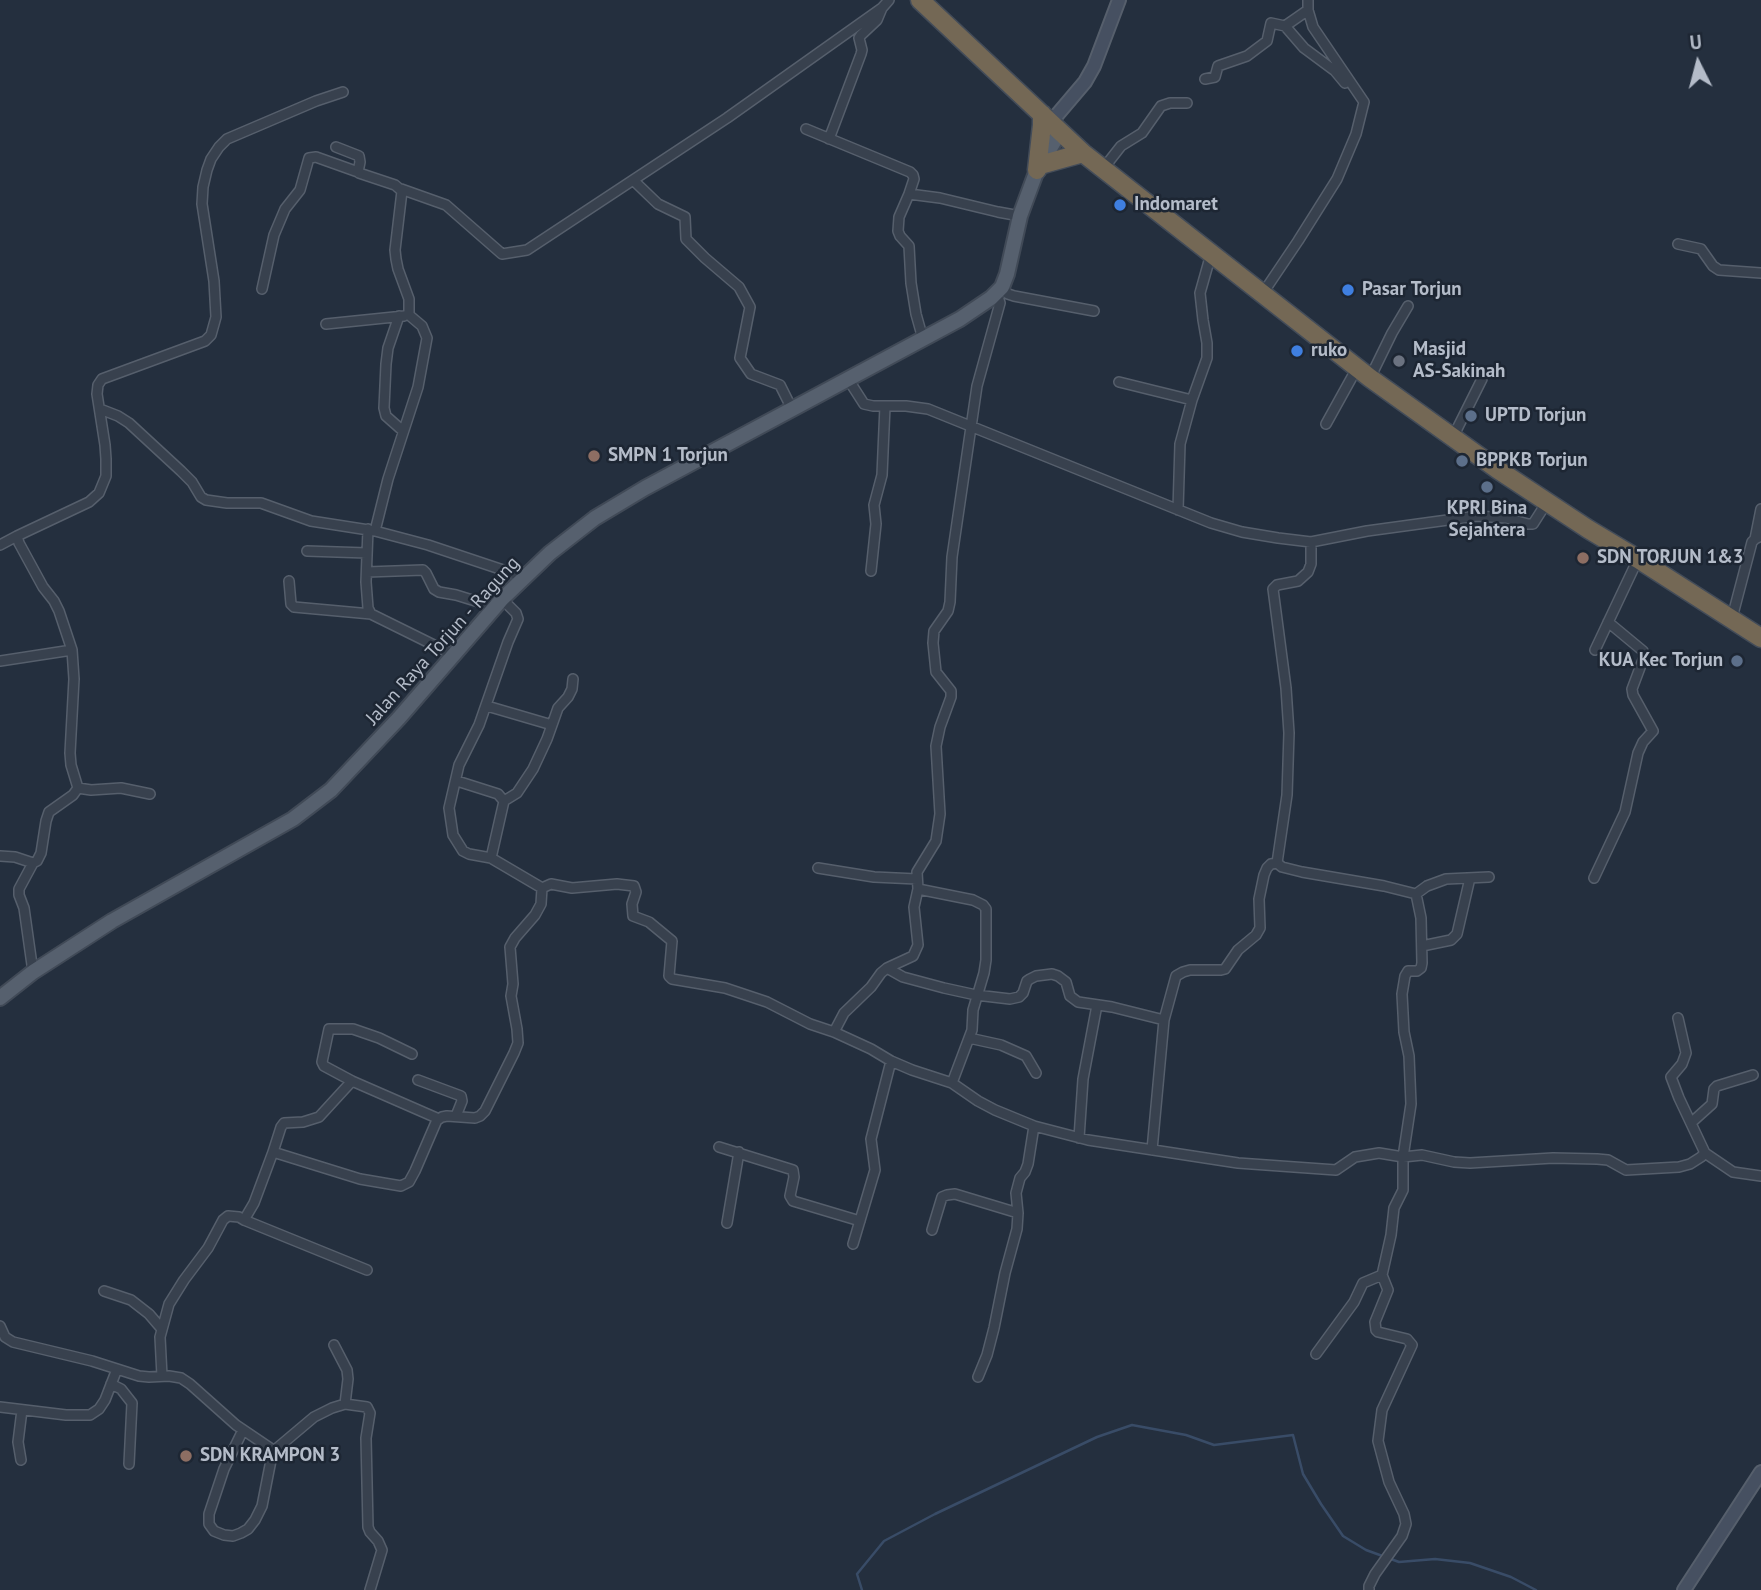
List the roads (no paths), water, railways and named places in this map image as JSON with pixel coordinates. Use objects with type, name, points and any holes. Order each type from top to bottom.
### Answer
[{"type":"highway","points":[[920,0],[1083,153],[1364,373],[1547,502],[1761,638]]},
{"type":"highway","points":[[1051,123],[1042,125],[1039,167],[1083,153]]},
{"type":"main road","name":"Jalan Raya Torjun - Ragung","points":[[0,998],[33,972],[120,916],[261,838],[303,812],[331,790],[524,577],[595,518],[645,488],[960,319],[991,298],[1002,287],[1020,216],[1039,167],[1051,123]]},
{"type":"street","points":[[1051,123],[1085,82],[1111,26],[1119,0]]},
{"type":"street","points":[[1263,293],[1337,179],[1356,134],[1364,102],[1313,27],[1308,0]]},
{"type":"street","points":[[829,139],[863,50],[859,38],[877,20],[885,4]]},
{"type":"street","points":[[262,289],[274,235],[285,209],[300,190],[309,158],[316,157],[446,205],[502,254],[527,250],[727,118],[885,4]]},
{"type":"street","points":[[1285,26],[1308,10]]},
{"type":"street","points":[[1205,79],[1214,77],[1218,66],[1247,56],[1266,41],[1271,23],[1285,26],[1304,48],[1335,72],[1364,102]]},
{"type":"street","points":[[0,545],[18,539],[89,502],[99,494],[106,476],[97,394],[102,379],[205,341],[211,335],[216,317],[214,281],[202,204],[207,170],[219,147],[227,139],[343,92]]},
{"type":"street","points":[[1103,169],[1121,146],[1142,133],[1161,106],[1187,103]]},
{"type":"street","points":[[806,129],[910,172],[914,179],[899,216],[898,231],[909,246],[911,283],[923,339]]},
{"type":"street","points":[[336,147],[359,156],[358,172]]},
{"type":"street","points":[[633,180],[657,204],[685,217],[686,239],[739,287],[750,307],[740,358],[751,374],[780,386],[792,409]]},
{"type":"street","points":[[401,189],[403,194],[395,250],[398,269],[409,299],[409,315]]},
{"type":"street","points":[[909,194],[940,198],[1020,216]]},
{"type":"street","points":[[1678,244],[1701,249],[1719,270],[1761,273]]},
{"type":"street","points":[[1178,510],[1180,444],[1206,358],[1207,342],[1200,292],[1211,254]]},
{"type":"street","points":[[1002,287],[1014,296],[1094,311]]},
{"type":"street","points":[[834,1032],[844,1013],[871,987],[881,973],[909,959],[918,946],[914,907],[917,872],[936,841],[940,814],[936,747],[951,697],[951,691],[936,672],[934,631],[948,611],[950,603],[952,557],[978,386],[1000,303],[999,300],[991,298]]},
{"type":"street","points":[[1326,424],[1392,333],[1408,306]]},
{"type":"street","points":[[326,324],[409,315],[422,326],[427,338],[418,387],[371,530],[367,553],[368,608],[371,614]]},
{"type":"street","points":[[399,316],[388,348],[384,408],[390,421],[403,431]]},
{"type":"street","points":[[848,379],[864,404],[928,409],[1211,523],[1278,538],[1311,542],[1367,531],[1477,516],[1506,518],[1533,524],[1547,502]]},
{"type":"street","points":[[1453,437],[1482,379]]},
{"type":"street","points":[[1119,382],[1192,400]]},
{"type":"street","points":[[871,571],[876,535],[874,505],[881,475],[885,406]]},
{"type":"street","points":[[100,409],[129,423],[181,471],[206,500],[261,503],[311,521],[371,530],[428,545],[524,577]]},
{"type":"street","points":[[1732,618],[1752,542],[1758,537],[1761,509]]},
{"type":"street","points":[[18,539],[43,587],[54,601],[72,650],[74,679],[69,753],[78,789]]},
{"type":"street","points":[[1277,863],[1287,795],[1289,733],[1273,589],[1277,585],[1298,582],[1308,572],[1311,564],[1311,542]]},
{"type":"street","points":[[307,551],[367,553]]},
{"type":"street","points":[[1595,650],[1639,559]]},
{"type":"street","points":[[367,572],[423,570],[434,589],[439,592],[499,603],[516,612],[518,619],[487,706],[459,765],[449,808],[453,835],[463,851],[491,858],[542,888]]},
{"type":"street","points":[[289,581],[291,604],[294,607],[371,614],[454,655]]},
{"type":"street","points":[[1594,878],[1625,812],[1638,753],[1643,741],[1653,730],[1632,689],[1644,657],[1643,652],[1608,622]]},
{"type":"street","points":[[0,661],[72,650]]},
{"type":"street","points":[[491,858],[504,801],[517,793],[533,769],[558,708],[572,688],[573,679]]},
{"type":"street","points":[[487,706],[552,725]]},
{"type":"street","points":[[457,781],[498,794],[504,801]]},
{"type":"street","points":[[78,789],[121,788],[150,794]]},
{"type":"street","points":[[33,972],[19,889],[41,853],[49,812],[78,789]]},
{"type":"street","points":[[0,856],[15,856],[33,863]]},
{"type":"street","points":[[1277,863],[1302,872],[1416,894]]},
{"type":"street","points":[[1152,1150],[1164,1020],[1176,976],[1191,970],[1225,968],[1238,950],[1256,935],[1260,928],[1259,900],[1267,867],[1277,863]]},
{"type":"street","points":[[818,868],[917,884],[973,900],[986,909],[984,974],[972,1010],[972,1030],[952,1083]]},
{"type":"street","points":[[1416,894],[1446,878],[1489,877]]},
{"type":"street","points":[[1422,946],[1451,940],[1457,934],[1470,878]]},
{"type":"street","points":[[542,888],[551,884],[572,888],[617,884],[634,886],[636,892],[632,904],[633,916],[649,922],[671,939],[669,976],[672,979],[726,988],[767,1002],[810,1024],[871,1049],[891,1061],[952,1083],[978,1101],[1034,1126],[1079,1138],[1238,1163],[1336,1170],[1355,1157],[1378,1153],[1403,1157],[1422,1154],[1470,1163],[1514,1159],[1597,1159],[1608,1160],[1626,1170],[1679,1167],[1705,1153]]},
{"type":"street","points":[[273,1152],[360,1179],[401,1186],[409,1182],[439,1119],[447,1116],[480,1116],[514,1053],[518,1036],[511,996],[513,984],[510,947],[541,904],[542,888]]},
{"type":"street","points":[[1369,1590],[1374,1574],[1402,1536],[1406,1524],[1389,1482],[1378,1441],[1382,1410],[1412,1345],[1407,1339],[1376,1330],[1376,1322],[1388,1290],[1382,1275],[1394,1208],[1403,1190],[1403,1157],[1411,1104],[1402,994],[1408,971],[1417,971],[1422,963],[1421,918],[1416,894]]},
{"type":"street","points":[[887,968],[903,977],[976,995],[1010,999],[1019,998],[1030,979],[1052,974],[1066,982],[1068,992],[1078,1002],[1164,1020]]},
{"type":"street","points":[[1079,1138],[1083,1079],[1097,1005]]},
{"type":"street","points":[[1678,1018],[1686,1053],[1682,1064],[1671,1077],[1705,1153],[1733,1172],[1761,1176]]},
{"type":"street","points":[[412,1054],[353,1029],[330,1029],[322,1062],[324,1066],[352,1081],[439,1119]]},
{"type":"street","points":[[969,1038],[1001,1045],[1026,1056],[1036,1073]]},
{"type":"street","points":[[853,1244],[875,1170],[871,1139],[891,1061]]},
{"type":"street","points":[[1692,1122],[1712,1104],[1717,1086],[1753,1075]]},
{"type":"street","points":[[418,1080],[461,1096],[463,1099],[456,1116]]},
{"type":"street","points":[[244,1220],[254,1203],[281,1126],[284,1123],[303,1122],[319,1116],[352,1081]]},
{"type":"street","points":[[978,1377],[994,1328],[1017,1229],[1016,1193],[1028,1164],[1034,1126]]},
{"type":"street","points":[[719,1147],[793,1170],[790,1196],[793,1201],[860,1221]]},
{"type":"street","points":[[727,1223],[739,1152]]},
{"type":"street","points":[[933,1230],[942,1197],[947,1195],[955,1194],[1018,1213]]},
{"type":"street","points":[[162,1376],[160,1337],[169,1304],[228,1216],[239,1217],[367,1270]]},
{"type":"street","points":[[1316,1354],[1354,1302],[1363,1283],[1382,1275]]},
{"type":"street","points":[[104,1291],[131,1300],[161,1328]]},
{"type":"street","points":[[0,1326],[5,1337],[13,1342],[139,1376],[175,1376],[186,1380],[243,1430],[273,1450]]},
{"type":"street","points":[[334,1345],[343,1361],[348,1379],[345,1404]]},
{"type":"street","points":[[0,1407],[66,1415],[90,1415],[99,1409],[117,1369]]},
{"type":"street","points":[[111,1384],[121,1389],[132,1403],[130,1464]]},
{"type":"street","points":[[273,1450],[322,1412],[345,1404],[367,1408],[370,1413],[366,1438],[368,1518],[370,1532],[382,1550],[370,1590]]},
{"type":"street","points":[[21,1460],[18,1442],[22,1409]]},
{"type":"street","points":[[243,1430],[224,1469],[209,1514],[209,1524],[215,1531],[233,1536],[248,1529],[255,1520],[262,1506],[273,1450]]},
{"type":"street","points":[[1684,1590],[1761,1472]]},
{"type":"waterway","points":[[862,1590],[857,1574],[884,1541],[1097,1437],[1132,1425],[1186,1435],[1214,1445],[1293,1435],[1303,1474],[1343,1536],[1366,1550],[1399,1562],[1435,1559],[1470,1563],[1511,1577],[1536,1590]]},
{"type":"place","name":"Indomaret","points":[[1120,205]]},
{"type":"place","name":"Pasar Torjun","points":[[1348,290]]},
{"type":"place","name":"ruko","points":[[1297,351]]},
{"type":"place","name":"Masjid AS-Sakinah","points":[[1399,361]]},
{"type":"place","name":"UPTD Torjun","points":[[1471,416]]},
{"type":"place","name":"SMPN 1 Torjun","points":[[594,456]]},
{"type":"place","name":"BPPKB Torjun","points":[[1462,461]]},
{"type":"place","name":"KPRI Bina Sejahtera","points":[[1487,487]]},
{"type":"place","name":"SDN TORJUN 1&3","points":[[1583,558]]},
{"type":"place","name":"KUA Kec Torjun","points":[[1737,661]]},
{"type":"place","name":"SDN KRAMPON 3","points":[[186,1456]]}]
